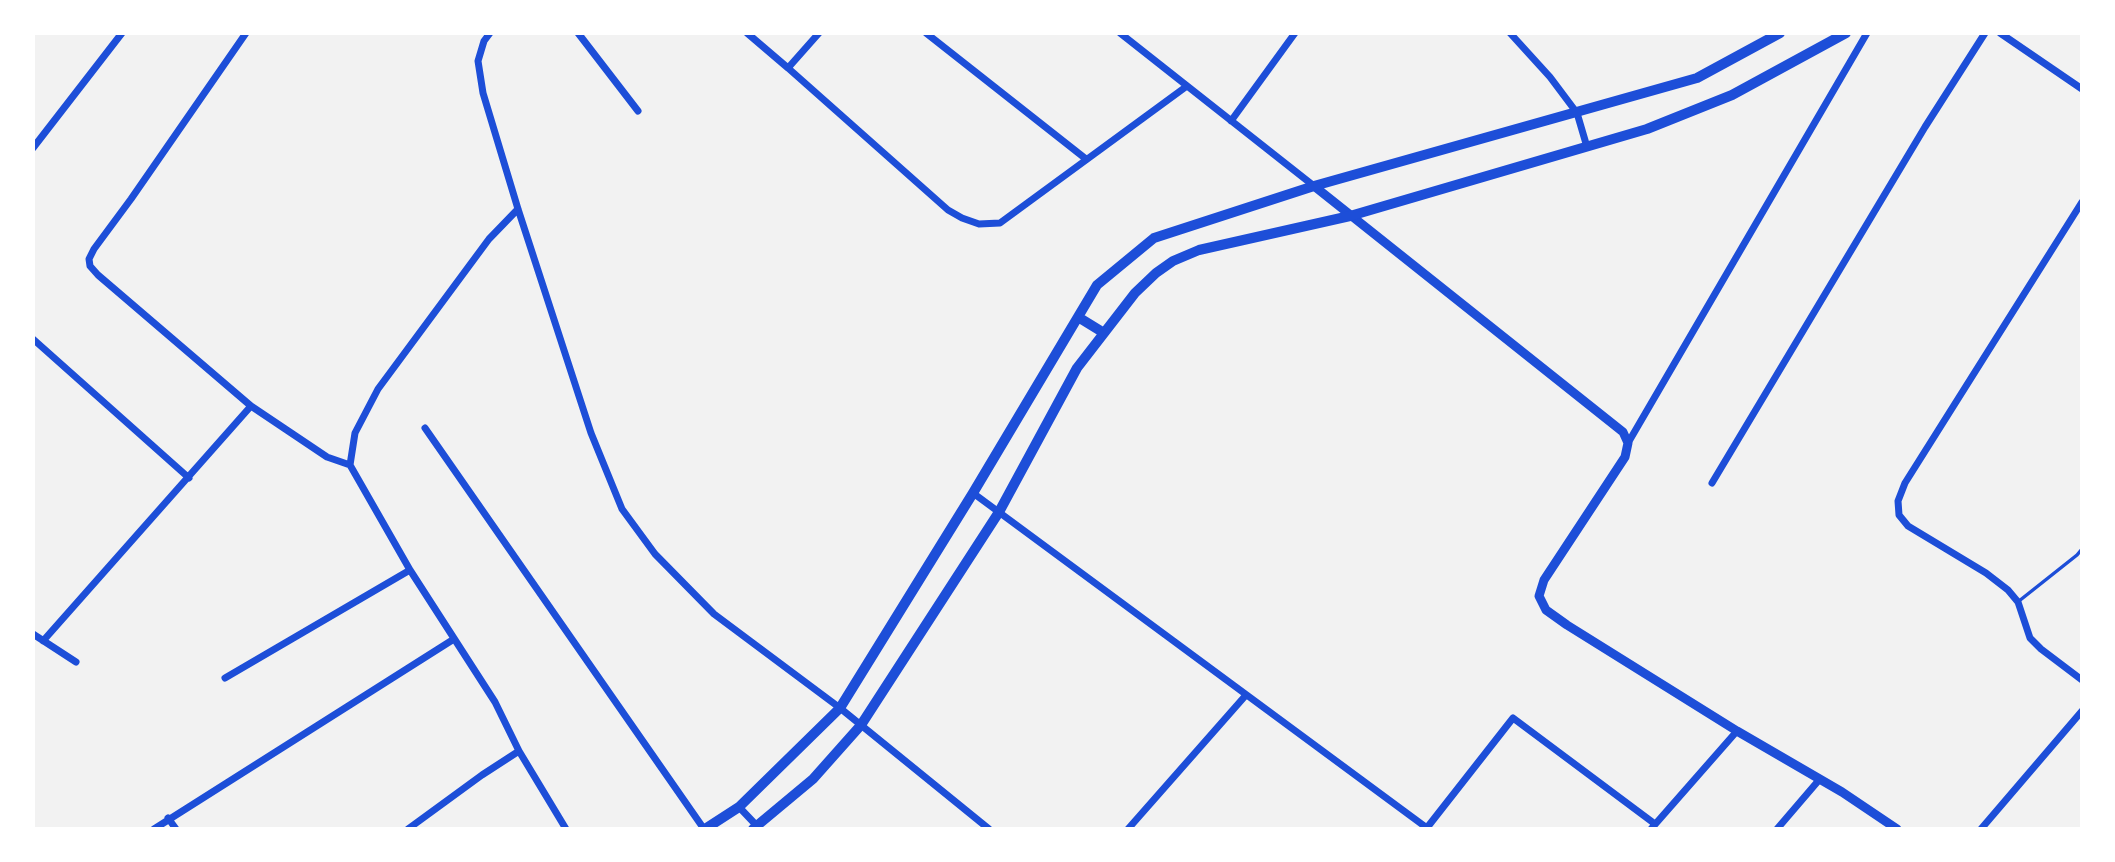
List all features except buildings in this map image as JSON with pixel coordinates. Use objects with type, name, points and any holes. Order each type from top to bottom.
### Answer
[{"type":"main road","points":[[704,829],[739,807],[840,708],[973,494],[1097,285],[1154,238],[1314,186],[1697,78],[1780,33]]},
{"type":"main road","points":[[756,828],[813,779],[861,725],[999,512],[1077,368],[1135,293],[1156,273],[1173,261],[1199,250],[1350,216],[1647,130],[1732,95],[1846,33]]},
{"type":"main road","points":[[1078,317],[1104,333]]},
{"type":"street","points":[[33,148],[122,33]]},
{"type":"street","points":[[246,33],[94,249],[89,259],[90,266],[251,406],[327,457],[350,465]]},
{"type":"street","points":[[490,33],[484,41],[478,61],[483,93],[591,433],[622,509],[655,554],[714,614],[840,708],[989,829]]},
{"type":"street","points":[[578,33],[638,111]]},
{"type":"street","points":[[747,33],[948,210],[979,224],[1000,223],[1186,86]]},
{"type":"street","points":[[788,68],[818,33]]},
{"type":"street","points":[[926,33],[1086,159]]},
{"type":"street","points":[[1120,33],[1623,432],[1628,443]]},
{"type":"street","points":[[1231,121],[1295,33]]},
{"type":"street","points":[[1510,33],[1550,77],[1577,113],[1587,147]]},
{"type":"street","points":[[1867,33],[1628,443],[1625,457],[1544,579],[1539,596],[1546,610],[1567,625],[1737,731],[1842,792],[1897,829]]},
{"type":"street","points":[[1712,482],[1925,127],[1985,33]]},
{"type":"street","points":[[2000,33],[2082,89]]},
{"type":"street","points":[[2082,202],[1905,483],[1898,501],[1899,515],[1908,526],[1986,573],[2007,590],[2018,602],[2030,638],[2082,680]]},
{"type":"street","points":[[518,209],[488,239],[378,389],[355,433],[350,465],[410,570],[495,702],[519,751],[566,829]]},
{"type":"street","points":[[33,339],[189,478]]},
{"type":"street","points":[[43,641],[251,406]]},
{"type":"street","points":[[425,428],[704,829]]},
{"type":"street","points":[[973,494],[1426,828],[1513,718],[1653,827],[1737,731]]},
{"type":"street","points":[[225,678],[410,570]]},
{"type":"street","points":[[33,634],[76,662]]},
{"type":"street","points":[[154,829],[454,639]]},
{"type":"street","points":[[1128,829],[1246,695]]},
{"type":"street","points":[[1981,829],[2082,710]]},
{"type":"street","points":[[408,829],[519,751]]},
{"type":"street","points":[[1777,829],[1819,780]]},
{"type":"street","points":[[739,807],[756,828]]},
{"type":"street","points":[[168,818],[176,829]]},
{"type":"lane","points":[[2018,602],[2082,549]]}]
